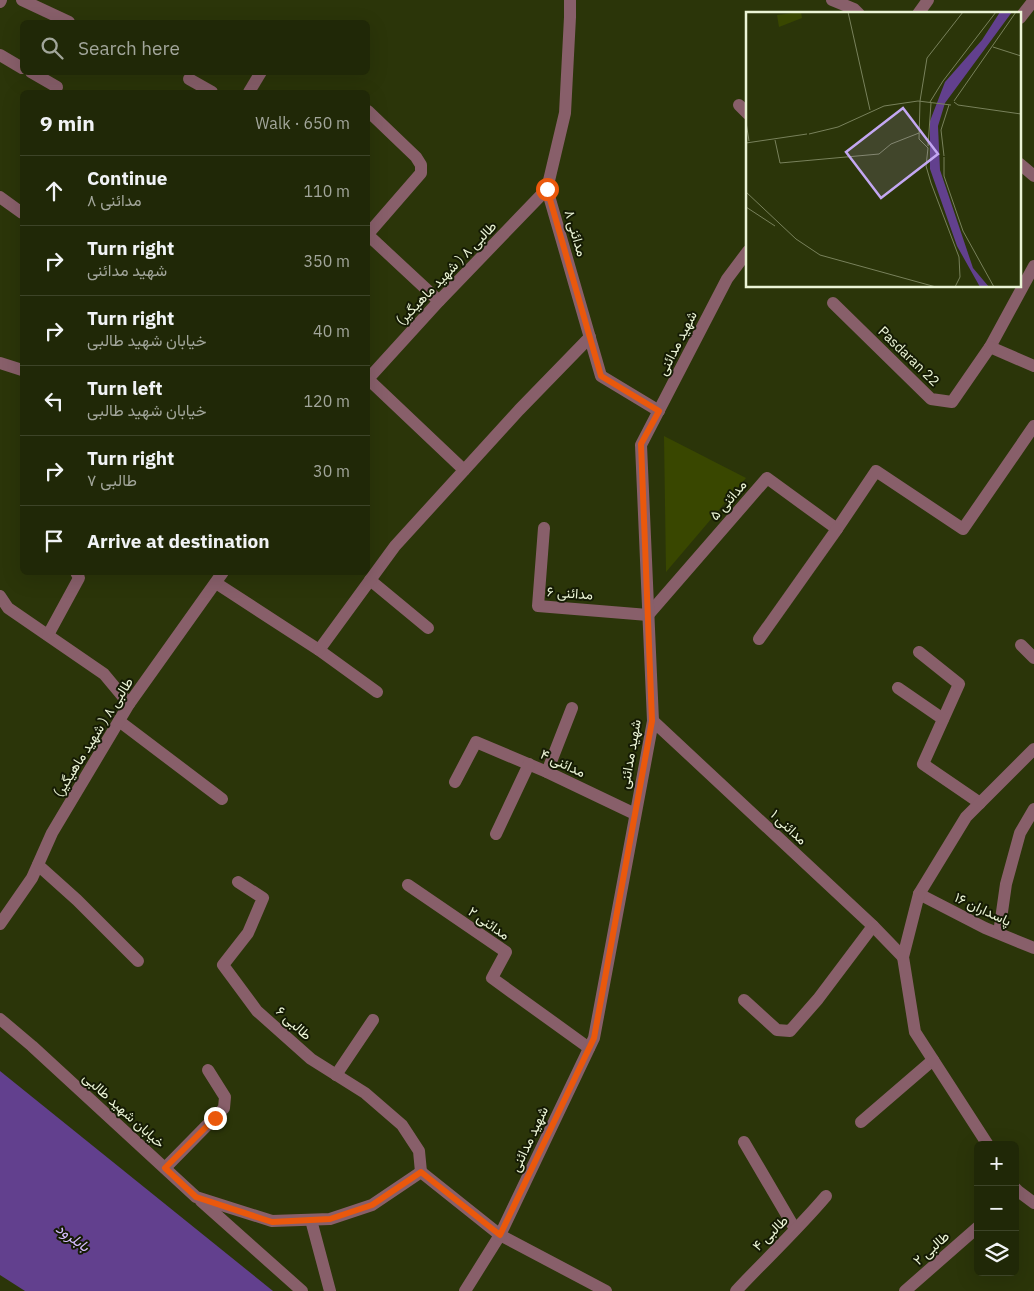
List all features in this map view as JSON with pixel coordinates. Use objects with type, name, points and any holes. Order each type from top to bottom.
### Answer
[{"type":"street","points":[[22,0],[65,20]]},
{"type":"street","name":"مدائنی ۸","points":[[570,0],[565,112],[547,189],[601,376],[659,411]]},
{"type":"street","points":[[832,0],[857,12]]},
{"type":"street","points":[[919,12],[928,0]]},
{"type":"street","points":[[1022,15],[1034,0]]},
{"type":"street","points":[[0,55],[20,67]]},
{"type":"street","points":[[36,75],[57,87]]},
{"type":"street","points":[[250,90],[259,75]]},
{"type":"street","points":[[189,79],[208,90]]},
{"type":"street","points":[[370,113],[416,157],[421,164],[421,173],[370,233]]},
{"type":"street","points":[[1022,166],[1034,176]]},
{"type":"street","name":"طالبی ۸ ( شهید ماهیگیر)","points":[[370,377],[439,300],[547,189]]},
{"type":"street","points":[[0,197],[20,212]]},
{"type":"street","points":[[370,237],[439,300]]},
{"type":"street","name":"شهید مدائنی","points":[[465,1291],[500,1235],[594,1038],[652,721],[641,444],[727,279],[746,254]]},
{"type":"street","points":[[1034,266],[990,347],[1034,366]]},
{"type":"street","name":"Pasdaran 22","points":[[833,303],[931,399],[952,402],[990,347]]},
{"type":"street","points":[[319,650],[395,546],[519,410],[590,338]]},
{"type":"street","points":[[0,362],[20,369]]},
{"type":"street","points":[[370,381],[464,470]]},
{"type":"street","points":[[759,639],[876,471],[963,529],[1034,426]]},
{"type":"street","name":"مدائنی ۵","points":[[648,615],[767,478],[837,529]]},
{"type":"street","name":"مدائنی ۶","points":[[544,528],[538,606],[648,615]]},
{"type":"street","points":[[48,635],[80,578],[78,575]]},
{"type":"street","points":[[220,578],[377,692]]},
{"type":"street","name":"طالبی ۸ ( شهید ماهیگیر)","points":[[0,924],[32,878],[52,833],[129,704],[220,578]]},
{"type":"street","points":[[370,580],[428,628]]},
{"type":"street","points":[[1,602],[104,674],[129,704]]},
{"type":"street","points":[[1021,645],[1034,658]]},
{"type":"street","points":[[919,652],[959,684],[922,764],[980,802]]},
{"type":"street","points":[[898,688],[943,719]]},
{"type":"street","points":[[547,772],[572,708]]},
{"type":"street","points":[[119,721],[222,799]]},
{"type":"street","name":"مدائنی ۱","points":[[652,721],[873,926],[903,957]]},
{"type":"street","name":"مدائنی ۴","points":[[455,782],[476,742],[547,772],[635,814]]},
{"type":"street","points":[[985,1141],[915,1032],[903,957],[919,894],[966,817],[1034,749]]},
{"type":"street","points":[[496,834],[529,764]]},
{"type":"street","points":[[999,934],[1006,884],[1020,833],[1034,809]]},
{"type":"street","points":[[38,865],[77,900],[138,961]]},
{"type":"street","name":"طالبی ۶","points":[[238,882],[263,898],[248,933],[223,965],[257,1011],[311,1059],[365,1093],[402,1125],[419,1151],[421,1172]]},
{"type":"street","name":"مدائنی ۲","points":[[408,885],[506,952],[492,978],[589,1048]]},
{"type":"street","name":"پاسداران ۱۶","points":[[919,894],[985,928],[1034,948]]},
{"type":"street","points":[[744,1000],[777,1030],[790,1031],[818,1000],[873,926]]},
{"type":"street","name":"خیابان شهید طالبی","points":[[0,1019],[32,1046],[196,1197],[272,1222],[330,1219],[372,1205],[421,1172]]},
{"type":"street","points":[[336,1075],[373,1020]]},
{"type":"street","points":[[861,1122],[933,1060]]},
{"type":"street","points":[[165,1168],[224,1108],[225,1097],[208,1070]]},
{"type":"street","points":[[744,1142],[795,1229]]},
{"type":"street","points":[[421,1172],[500,1235],[606,1291]]},
{"type":"street","points":[[1019,1193],[1034,1203]]},
{"type":"street","name":"طالبی ۴","points":[[736,1291],[826,1196]]},
{"type":"street","points":[[196,1197],[302,1291]]},
{"type":"street","points":[[311,1220],[330,1291]]},
{"type":"street","name":"طالبی ۲","points":[[905,1291],[974,1234]]},
{"type":"green space","points":[[664,436],[746,478],[666,572]]},
{"type":"water","name":"بابلرود","points":[[0,1071],[273,1291],[25,1291],[0,1275]]},
{"type":"route","points":[[215,1118],[165,1168],[196,1197],[272,1222],[330,1219],[372,1205],[421,1172],[500,1235],[594,1038],[652,721],[641,444],[659,411],[601,376],[547,189]]}]
